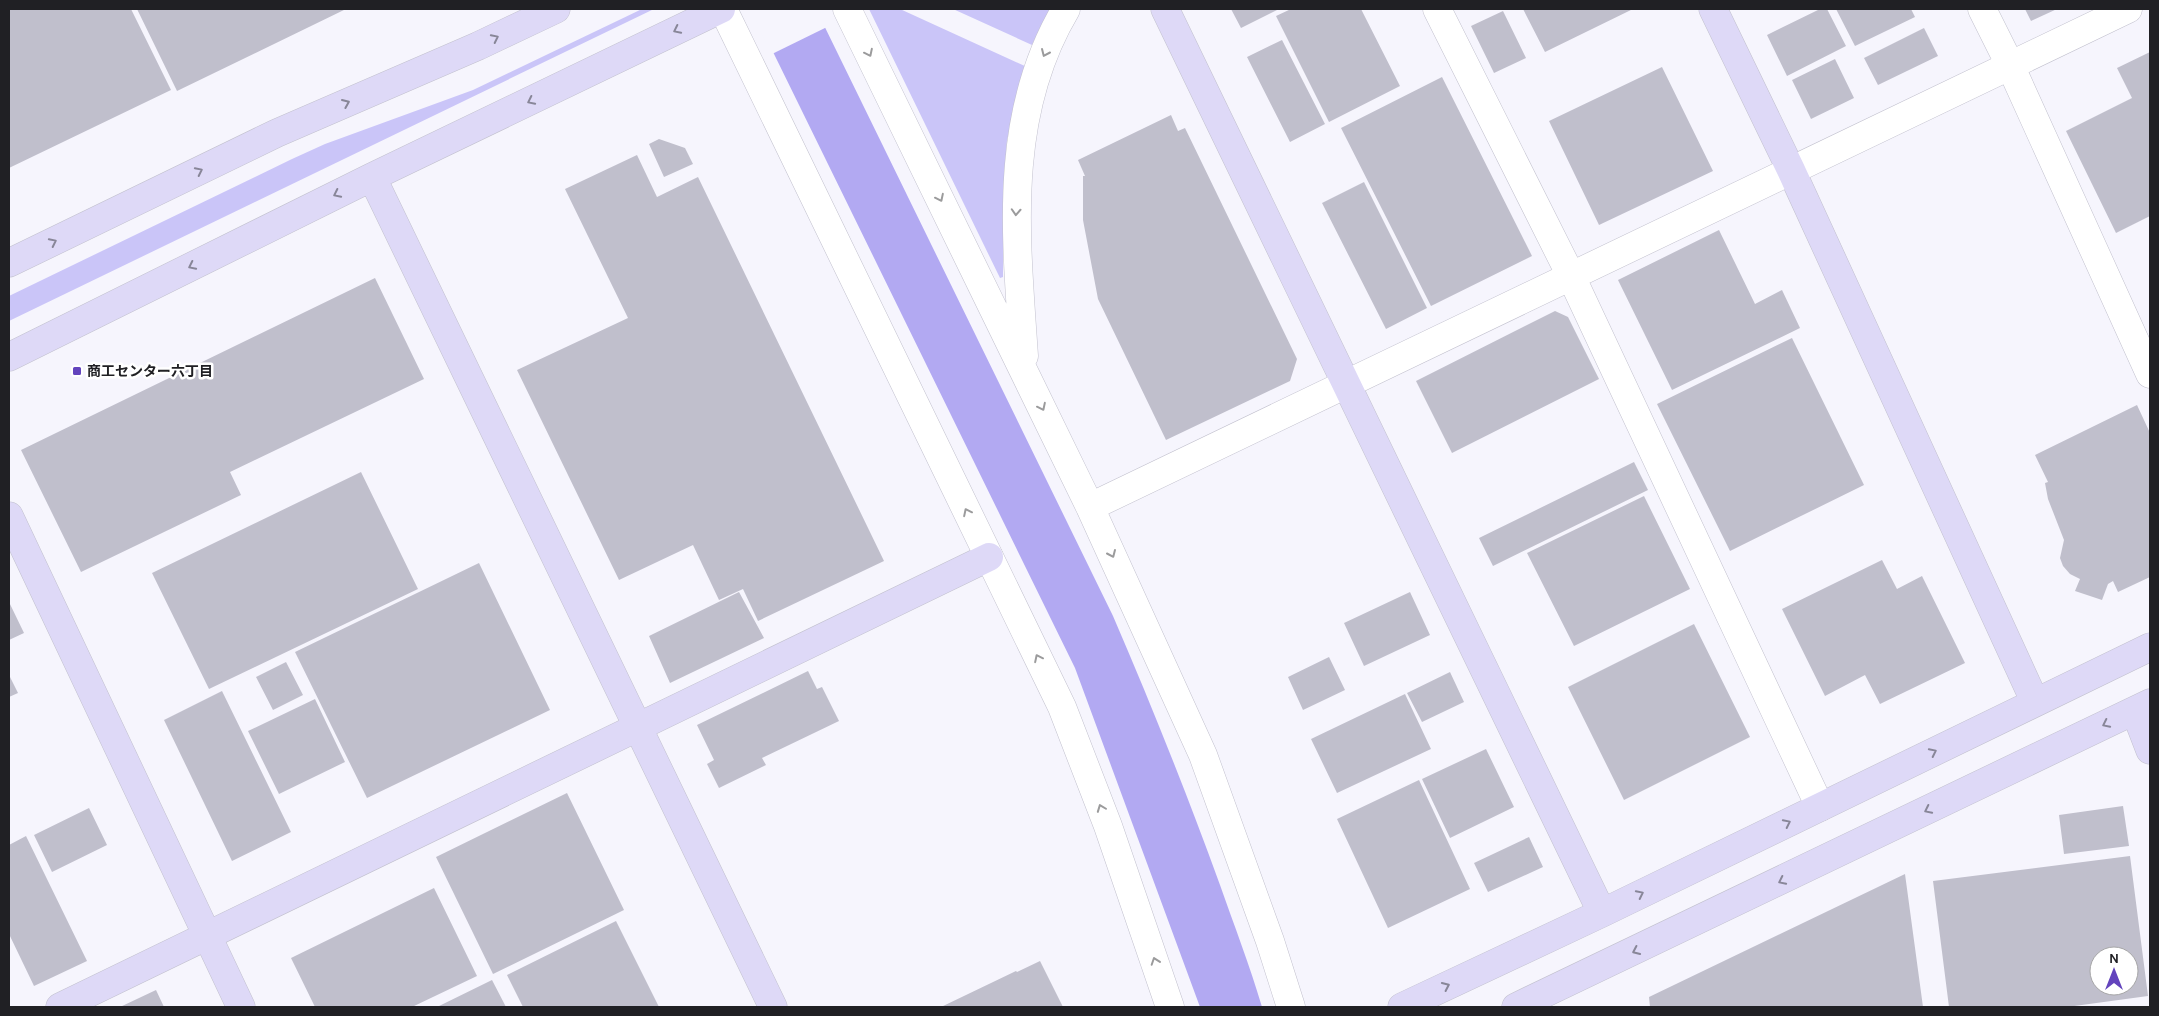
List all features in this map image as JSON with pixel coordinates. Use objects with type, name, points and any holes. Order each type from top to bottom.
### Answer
[{"type":"street","points":[[9,263],[277,133],[478,46],[556,9]]},
{"type":"street","points":[[9,357],[372,177],[722,9],[1062,707],[1108,826],[1170,1007]]},
{"type":"street","points":[[847,9],[1090,507],[1203,755],[1270,941],[1291,1007]]},
{"type":"street","points":[[1024,370],[1015,228],[1018,156],[1027,107],[1041,62],[1066,9]]},
{"type":"street","points":[[1165,9],[1602,913]]},
{"type":"street","points":[[1437,9],[1571,276],[1820,807]]},
{"type":"street","points":[[1713,9],[1791,170],[2034,702]]},
{"type":"street","points":[[1982,9],[2010,65],[2150,374]]},
{"type":"street","points":[[1090,507],[1346,382],[2128,9]]},
{"type":"street","points":[[372,177],[773,1007]]},
{"type":"street","points":[[9,516],[241,1007]]},
{"type":"street","points":[[60,1007],[989,557]]},
{"type":"street","points":[[1402,1007],[1602,913],[2150,647]]},
{"type":"street","points":[[1516,1007],[2142,707],[2150,750]]},
{"type":"shaded area","points":[[642,9],[654,9],[9,321],[9,296],[325,144],[473,90]]},
{"type":"shaded area","points":[[752,9],[816,9],[1113,616],[1195,817],[1262,1007],[1200,1007],[1075,668]]},
{"type":"shaded area","points":[[869,9],[900,9],[1027,67],[1007,140],[1003,194],[1003,277],[1000,278]]},
{"type":"shaded area","points":[[953,9],[1050,9],[1032,45]]},
{"type":"pier","points":[[750,9],[819,9],[827,27],[772,54]]},
{"type":"building","points":[[9,9],[131,9],[171,90],[9,168]]},
{"type":"building","points":[[137,9],[346,9],[177,91]]},
{"type":"building","points":[[1231,9],[1279,9],[1241,28]]},
{"type":"building","points":[[1291,9],[1361,9],[1400,86],[1329,122],[1276,16]]},
{"type":"building","points":[[1523,9],[1633,9],[1545,52]]},
{"type":"building","points":[[1820,9],[1827,9],[1846,46],[1787,76],[1767,35]]},
{"type":"building","points":[[1836,9],[1911,9],[1915,17],[1855,46]]},
{"type":"building","points":[[2025,9],[2057,9],[2031,21]]},
{"type":"building","points":[[1503,11],[1526,58],[1494,73],[1471,26]]},
{"type":"building","points":[[1924,28],[1938,56],[1878,85],[1864,58]]},
{"type":"building","points":[[1282,40],[1325,124],[1290,142],[1247,57]]},
{"type":"building","points":[[2150,52],[2150,216],[2116,233],[2066,131],[2132,98],[2117,68]]},
{"type":"building","points":[[1835,59],[1854,98],[1811,119],[1792,80]]},
{"type":"building","points":[[1662,67],[1713,171],[1599,225],[1549,121]]},
{"type":"building","points":[[1442,77],[1532,256],[1431,306],[1341,128]]},
{"type":"building","points":[[1171,115],[1178,131],[1185,128],[1297,359],[1290,381],[1166,440],[1098,299],[1083,220],[1083,176],[1085,176],[1078,160]]},
{"type":"building","points":[[659,139],[685,148],[693,164],[664,177],[649,144]]},
{"type":"building","points":[[637,155],[657,197],[698,177],[884,561],[758,621],[743,589],[719,600],[693,545],[619,580],[517,370],[628,318],[565,189]]},
{"type":"building","points":[[1364,182],[1427,308],[1386,329],[1322,203]]},
{"type":"building","points":[[1719,230],[1755,304],[1782,290],[1800,328],[1672,390],[1618,280]]},
{"type":"building","points":[[375,278],[424,379],[230,472],[241,495],[81,572],[21,450]]},
{"type":"building","points":[[1555,311],[1568,317],[1599,379],[1452,453],[1416,381]]},
{"type":"building","points":[[1792,338],[1864,485],[1730,551],[1657,404]]},
{"type":"building","points":[[2137,405],[2150,433],[2150,577],[2118,592],[2113,581],[2108,584],[2102,600],[2075,591],[2080,579],[2070,574],[2063,566],[2060,558],[2064,540],[2048,499],[2045,483],[2048,482],[2035,455]]},
{"type":"building","points":[[1634,462],[1648,490],[1493,566],[1479,538]]},
{"type":"building","points":[[361,472],[418,589],[209,689],[152,573]]},
{"type":"building","points":[[1644,496],[1690,589],[1574,646],[1527,553]]},
{"type":"building","points":[[1882,560],[1897,589],[1922,576],[1965,663],[1880,704],[1865,675],[1825,696],[1782,609]]},
{"type":"building","points":[[479,563],[550,710],[367,798],[295,652]]},
{"type":"building","points":[[739,592],[764,638],[670,683],[649,636]]},
{"type":"building","points":[[1410,592],[1430,635],[1364,666],[1344,623]]},
{"type":"building","points":[[9,602],[24,633],[9,640]]},
{"type":"building","points":[[1694,624],[1750,737],[1624,800],[1568,687]]},
{"type":"building","points":[[1329,657],[1345,690],[1303,710],[1288,677]]},
{"type":"building","points":[[286,662],[303,695],[273,710],[256,677]]},
{"type":"building","points":[[808,671],[817,689],[822,687],[839,721],[762,758],[766,765],[719,788],[707,764],[714,760],[697,725]]},
{"type":"building","points":[[1450,672],[1464,702],[1422,722],[1407,693]]},
{"type":"building","points":[[9,675],[18,693],[9,697]]},
{"type":"building","points":[[222,691],[291,832],[232,861],[164,720]]},
{"type":"building","points":[[1405,694],[1431,749],[1337,793],[1311,739]]},
{"type":"building","points":[[315,699],[345,762],[279,794],[248,731]]},
{"type":"building","points":[[1486,749],[1514,807],[1450,838],[1422,779]]},
{"type":"building","points":[[1419,780],[1470,889],[1388,928],[1337,819]]},
{"type":"building","points":[[567,793],[624,910],[493,974],[436,857]]},
{"type":"building","points":[[2123,806],[2129,846],[2064,854],[2059,815]]},
{"type":"building","points":[[89,808],[107,845],[52,872],[34,835]]},
{"type":"building","points":[[26,836],[87,961],[34,986],[9,934],[9,845]]},
{"type":"building","points":[[1529,837],[1543,867],[1488,892],[1474,863]]},
{"type":"building","points":[[2130,856],[2148,996],[2067,1007],[1949,1007],[1933,881]]},
{"type":"building","points":[[1905,874],[1923,1007],[1650,1007],[1649,997]]},
{"type":"building","points":[[434,888],[477,976],[412,1007],[315,1007],[291,958]]},
{"type":"building","points":[[616,921],[659,1007],[523,1007],[507,975]]},
{"type":"building","points":[[1040,961],[1063,1007],[941,1007],[1016,971]]},
{"type":"building","points":[[492,980],[506,1007],[437,1007]]},
{"type":"building","points":[[156,990],[164,1007],[120,1007]]},
{"type":"place","name":"商工センター六丁目","points":[[77,371]]}]
